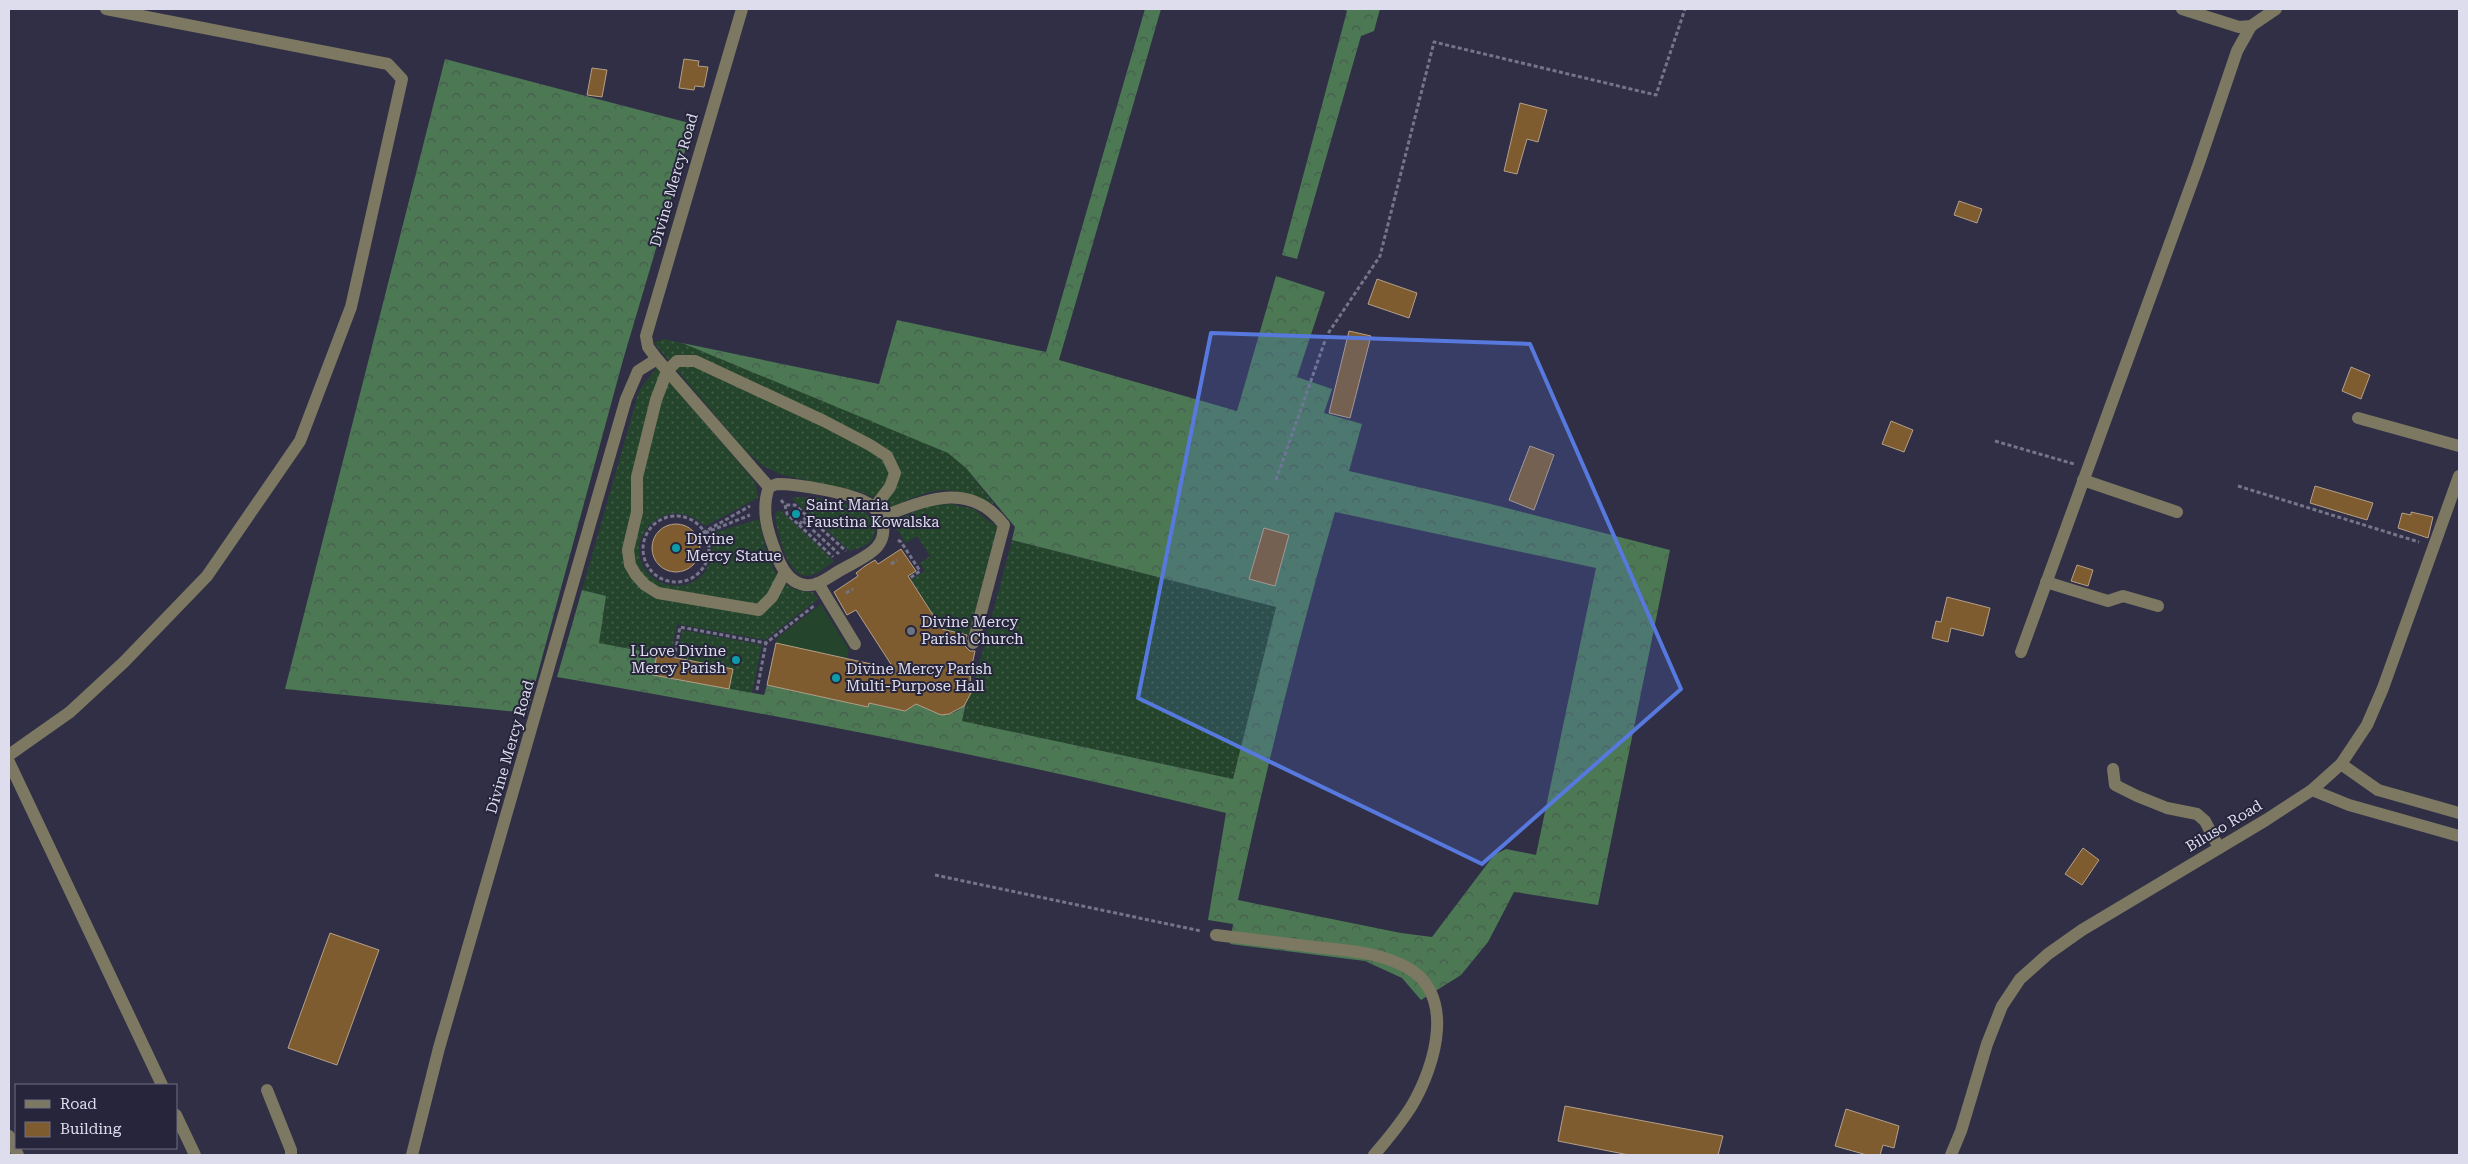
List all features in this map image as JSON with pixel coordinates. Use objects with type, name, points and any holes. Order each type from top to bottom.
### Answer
[{"type":"street","points":[[9,755],[70,712],[124,662],[207,576],[300,441],[351,307],[402,80],[388,64],[106,9]]},
{"type":"street","points":[[2182,9],[2239,27],[2251,26]]},
{"type":"street","points":[[2020,652],[2198,166],[2237,50],[2251,26],[2276,9]]},
{"type":"street","name":"Divine Mercy Road","points":[[741,10],[646,336],[648,347],[767,498]]},
{"type":"street","name":"Divine Mercy Road","points":[[412,1155],[439,1048],[626,399],[638,371],[657,359]]},
{"type":"street","points":[[785,572],[772,597],[760,610],[701,598],[669,596],[645,585],[630,565],[628,550],[637,512],[636,482],[656,400],[667,371],[677,361],[695,361],[824,421],[870,445],[886,456],[895,473],[877,512]]},
{"type":"street","points":[[2358,418],[2459,446]]},
{"type":"street","points":[[2083,480],[2177,512]]},
{"type":"street","name":"Biluso Road","points":[[1951,1155],[1961,1131],[1987,1044],[1999,1014],[2020,979],[2048,954],[2082,930],[2312,790],[2341,764],[2367,725],[2383,688],[2458,480]]},
{"type":"street","points":[[786,484],[841,494],[862,501],[877,512],[883,534],[880,544],[872,551],[818,583],[802,585],[785,572],[772,545],[767,498],[786,484]]},
{"type":"street","points":[[877,512],[953,496],[978,503],[992,512],[1004,525],[973,643]]},
{"type":"street","points":[[2046,582],[2108,601],[2123,596],[2158,606]]},
{"type":"street","points":[[818,583],[855,644]]},
{"type":"street","points":[[9,762],[162,1084]]},
{"type":"street","points":[[2341,764],[2378,790],[2459,813]]},
{"type":"street","points":[[2113,769],[2115,784],[2137,796],[2167,808],[2197,814],[2205,821],[2219,848]]},
{"type":"street","points":[[2312,790],[2349,805],[2459,836]]},
{"type":"street","points":[[1216,934],[1362,952],[1400,963],[1413,970],[1428,986],[1436,1002],[1438,1030],[1432,1063],[1411,1106],[1374,1155]]},
{"type":"street","points":[[267,1090],[291,1150],[291,1155]]},
{"type":"street","points":[[178,1119],[195,1155]]},
{"type":"street","points":[[9,1136],[15,1149]]},
{"type":"path","points":[[1276,480],[1327,335],[1380,256],[1434,42],[1656,95],[1685,9]]},
{"type":"path","points":[[1995,441],[2076,464],[2089,463]]},
{"type":"path","points":[[2238,486],[2434,547]]},
{"type":"path","points":[[705,531],[767,498]]},
{"type":"path","points":[[705,531],[767,498],[785,505],[795,505],[848,552]]},
{"type":"path","points":[[785,505],[787,514],[836,560]]},
{"type":"path","points":[[672,515],[690,518],[705,531],[710,551],[708,560],[704,568],[689,580],[670,582],[654,574],[647,566],[643,548],[644,539],[648,530],[663,518],[672,515]]},
{"type":"path","points":[[799,525],[807,516]]},
{"type":"path","points":[[803,521],[841,556]]},
{"type":"path","points":[[883,534],[901,542],[920,571],[910,578]]},
{"type":"path","points":[[891,564],[897,560]]},
{"type":"path","points":[[846,593],[853,589]]},
{"type":"path","points":[[757,690],[766,643],[826,596]]},
{"type":"path","points":[[674,658],[680,627],[766,643]]},
{"type":"path","points":[[935,876],[1216,934]]},
{"type":"highlighted area","points":[[1211,333],[1530,344],[1681,689],[1482,864],[1138,698]]},
{"type":"green space","points":[[1145,9],[1161,9],[1059,360],[1237,411],[1276,276],[1325,292],[1297,377],[1332,389],[1324,413],[1362,424],[1349,471],[1487,503],[1670,550],[1598,905],[1514,892],[1488,942],[1461,975],[1421,1000],[1402,978],[1365,961],[1230,944],[1233,924],[1208,920],[1226,813],[1060,774],[893,739],[557,677],[582,590],[606,596],[599,643],[657,654],[653,675],[764,695],[767,685],[868,707],[869,703],[905,711],[919,702],[936,713],[949,714],[955,712],[966,703],[962,721],[1233,779],[1276,607],[1012,540],[1015,527],[966,468],[948,453],[682,343],[879,384],[897,320],[1046,352]],"holes":[[[1335,512],[1596,568],[1536,855],[1506,849],[1494,855],[1432,937],[1401,933],[1238,900],[1283,705]]]},
{"type":"green space","points":[[1343,9],[1380,9],[1374,31],[1361,36],[1297,259],[1282,255],[1347,11]]},
{"type":"green space","points":[[445,59],[693,124],[623,360],[527,713],[285,689]]},
{"type":"green space","points":[[663,339],[682,343],[778,381],[948,453],[966,468],[995,505],[964,493],[941,490],[918,496],[887,509],[879,500],[861,492],[782,475],[763,466],[744,449],[654,343]]},
{"type":"green space","points":[[657,367],[751,477],[756,485],[758,498],[705,526],[690,516],[675,513],[662,517],[650,524],[642,535],[639,549],[642,563],[651,576],[662,583],[679,586],[692,583],[704,573],[711,559],[712,542],[710,534],[759,519],[768,556],[780,578],[788,586],[813,592],[818,599],[765,640],[677,624],[671,657],[599,643],[606,596],[582,590],[639,391]]},
{"type":"green space","points":[[791,498],[832,500],[857,508],[867,514],[873,522],[874,536],[866,545],[850,551]]},
{"type":"green space","points":[[952,504],[974,509],[997,527],[969,635],[942,629],[911,580],[925,571],[920,563],[930,556],[917,536],[906,543],[892,522],[929,505]]},
{"type":"green space","points":[[778,510],[834,561],[815,574],[807,576],[800,574],[794,569],[784,552],[778,531],[775,515]]},
{"type":"green space","points":[[1012,540],[1276,607],[1233,779],[962,721]]},
{"type":"green space","points":[[821,604],[849,650],[847,659],[776,643],[777,638]]},
{"type":"green space","points":[[682,630],[762,645],[752,693],[729,689],[733,669],[677,658]]},
{"type":"building","points":[[684,59],[699,61],[698,66],[708,67],[704,87],[695,86],[694,90],[679,88]]},
{"type":"building","points":[[592,68],[607,70],[602,97],[587,95]]},
{"type":"building","points":[[1520,103],[1547,110],[1538,142],[1527,139],[1517,174],[1504,171]]},
{"type":"building","points":[[1959,201],[1982,209],[1977,223],[1954,215]]},
{"type":"building","points":[[1377,279],[1417,293],[1409,318],[1368,304]]},
{"type":"building","points":[[1349,331],[1371,336],[1350,418],[1329,413]]},
{"type":"building","points":[[2351,367],[2370,375],[2361,399],[2342,391]]},
{"type":"building","points":[[1891,421],[1913,430],[1904,452],[1882,444]]},
{"type":"building","points":[[1530,446],[1554,455],[1534,510],[1509,500]]},
{"type":"building","points":[[2315,486],[2373,503],[2367,520],[2310,503]]},
{"type":"building","points":[[2411,512],[2433,517],[2428,538],[2398,528],[2402,513],[2411,515]]},
{"type":"building","points":[[671,524],[681,524],[693,531],[700,543],[700,553],[693,565],[681,572],[671,572],[663,568],[656,561],[652,553],[652,543],[656,535],[663,528]]},
{"type":"building","points":[[1264,528],[1289,535],[1275,586],[1249,579]]},
{"type":"building","name":"Divine Mercy Parish Church","points":[[901,549],[916,571],[908,576],[942,629],[967,635],[965,646],[970,651],[975,651],[970,674],[971,693],[964,706],[949,714],[941,715],[916,704],[905,711],[869,703],[868,707],[767,685],[776,643],[894,669],[856,610],[847,615],[834,592],[858,576],[856,573],[865,566],[875,560],[878,564]]},
{"type":"building","points":[[2077,565],[2093,570],[2088,586],[2071,581]]},
{"type":"building","points":[[1947,597],[1990,608],[1983,636],[1951,628],[1948,642],[1932,638],[1936,621],[1941,622]]},
{"type":"building","points":[[657,654],[733,669],[729,689],[653,675]]},
{"type":"building","points":[[2083,848],[2099,860],[2082,885],[2065,874]]},
{"type":"building","points":[[330,933],[379,950],[337,1065],[288,1048]]},
{"type":"building","points":[[1565,1106],[1723,1136],[1718,1155],[1629,1155],[1558,1141]]},
{"type":"building","points":[[1846,1109],[1899,1126],[1894,1148],[1883,1145],[1880,1155],[1867,1155],[1835,1146]]},
{"type":"place","name":"Saint Maria Faustina Kowalska","points":[[796,514]]},
{"type":"place","name":"Divine Mercy Statue","points":[[676,548]]},
{"type":"place","name":"Divine Mercy Parish Church","points":[[911,631]]},
{"type":"place","name":"I Love Divine Mercy Parish","points":[[736,660]]},
{"type":"place","name":"Divine Mercy Parish Multi-Purpose Hall","points":[[836,678]]}]
